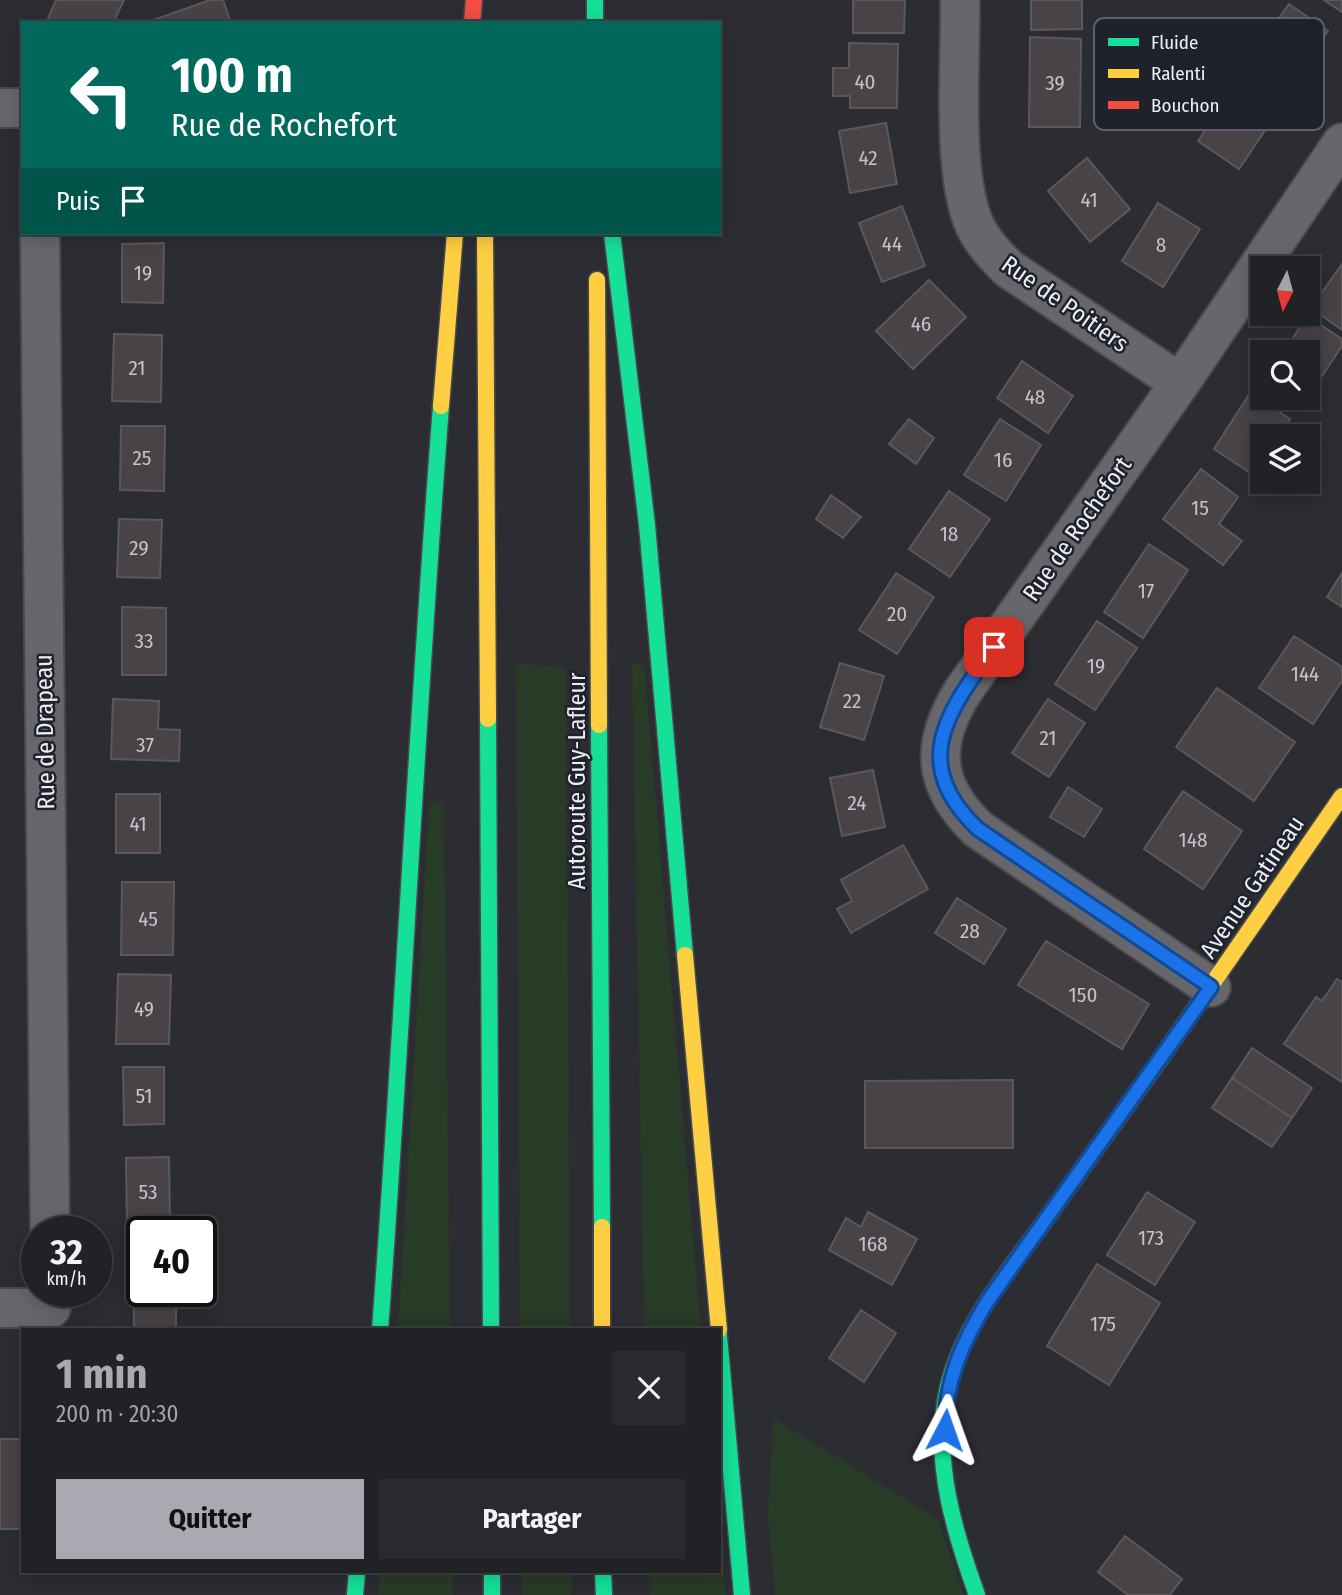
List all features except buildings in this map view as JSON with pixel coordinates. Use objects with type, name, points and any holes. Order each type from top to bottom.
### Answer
[{"type":"main road","points":[[472,21],[474,0]]},
{"type":"main road","points":[[483,0],[484,21]]},
{"type":"main road","points":[[595,0],[595,21]]},
{"type":"main road","points":[[380,1328],[396,1131],[422,653],[455,235]]},
{"type":"main road","points":[[485,235],[491,1328]]},
{"type":"main road","points":[[612,235],[647,525],[719,1328]]},
{"type":"main road","name":"Autoroute Guy-Lafleur","points":[[596,247],[602,1328]]},
{"type":"main road","name":"Avenue Gatineau","points":[[977,1595],[954,1521],[946,1472],[945,1413],[950,1377],[964,1339],[987,1302],[1211,987],[1342,796]]},
{"type":"main road","points":[[721,1359],[742,1595]]},
{"type":"main road","points":[[355,1595],[357,1573]]},
{"type":"main road","points":[[492,1573],[492,1595]]},
{"type":"main road","points":[[603,1573],[604,1595]]},
{"type":"street","name":"Rue de Poitiers","points":[[960,0],[961,174],[975,227],[990,250],[1009,269],[1180,383]]},
{"type":"street","points":[[0,108],[21,108]]},
{"type":"street","name":"Rue de Rochefort","points":[[1211,987],[978,829],[959,811],[946,789],[940,763],[940,740],[948,716],[963,691],[1180,383],[1342,143]]},
{"type":"street","name":"Rue de Drapeau","points":[[40,235],[50,1216]]},
{"type":"street","points":[[0,1308],[51,1307]]},
{"type":"green space","points":[[644,663],[701,1328],[644,1328],[632,664]]},
{"type":"green space","points":[[516,664],[566,667],[570,1328],[520,1328]]},
{"type":"green space","points":[[444,802],[450,1328],[398,1328],[429,803]]},
{"type":"green space","points":[[773,1418],[938,1519],[964,1595],[775,1595],[768,1515]]},
{"type":"green space","points":[[721,1544],[726,1595],[649,1595],[649,1573],[721,1573]]},
{"type":"green space","points":[[380,1573],[453,1573],[453,1595],[378,1595]]},
{"type":"green space","points":[[522,1573],[571,1573],[571,1595],[522,1595]]},
{"type":"traffic: fast","points":[[595,0],[595,21]]},
{"type":"traffic: fast","points":[[612,235],[647,525],[685,955]]},
{"type":"traffic: fast","points":[[380,1328],[441,406]]},
{"type":"traffic: fast","points":[[488,719],[491,1328]]},
{"type":"traffic: fast","points":[[599,725],[602,1227]]},
{"type":"traffic: fast","points":[[977,1595],[954,1523],[944,1473],[943,1422],[952,1373],[961,1349],[985,1305],[1161,1058]]},
{"type":"traffic: fast","points":[[721,1359],[742,1595]]},
{"type":"traffic: fast","points":[[355,1595],[357,1573]]},
{"type":"traffic: fast","points":[[492,1573],[492,1595]]},
{"type":"traffic: fast","points":[[603,1573],[604,1595]]},
{"type":"traffic: slow","points":[[441,406],[455,235]]},
{"type":"traffic: slow","points":[[485,235],[488,719]]},
{"type":"traffic: slow","points":[[597,280],[599,725]]},
{"type":"traffic: slow","points":[[1161,1058],[1342,796]]},
{"type":"traffic: slow","points":[[685,955],[719,1328]]},
{"type":"traffic: slow","points":[[602,1227],[602,1328]]},
{"type":"traffic: jam","points":[[472,21],[474,0]]},
{"type":"route","points":[[945,1430],[950,1377],[964,1339],[987,1302],[1211,987],[978,829],[959,811],[946,789],[940,763],[940,740],[948,716],[994,647]]}]
